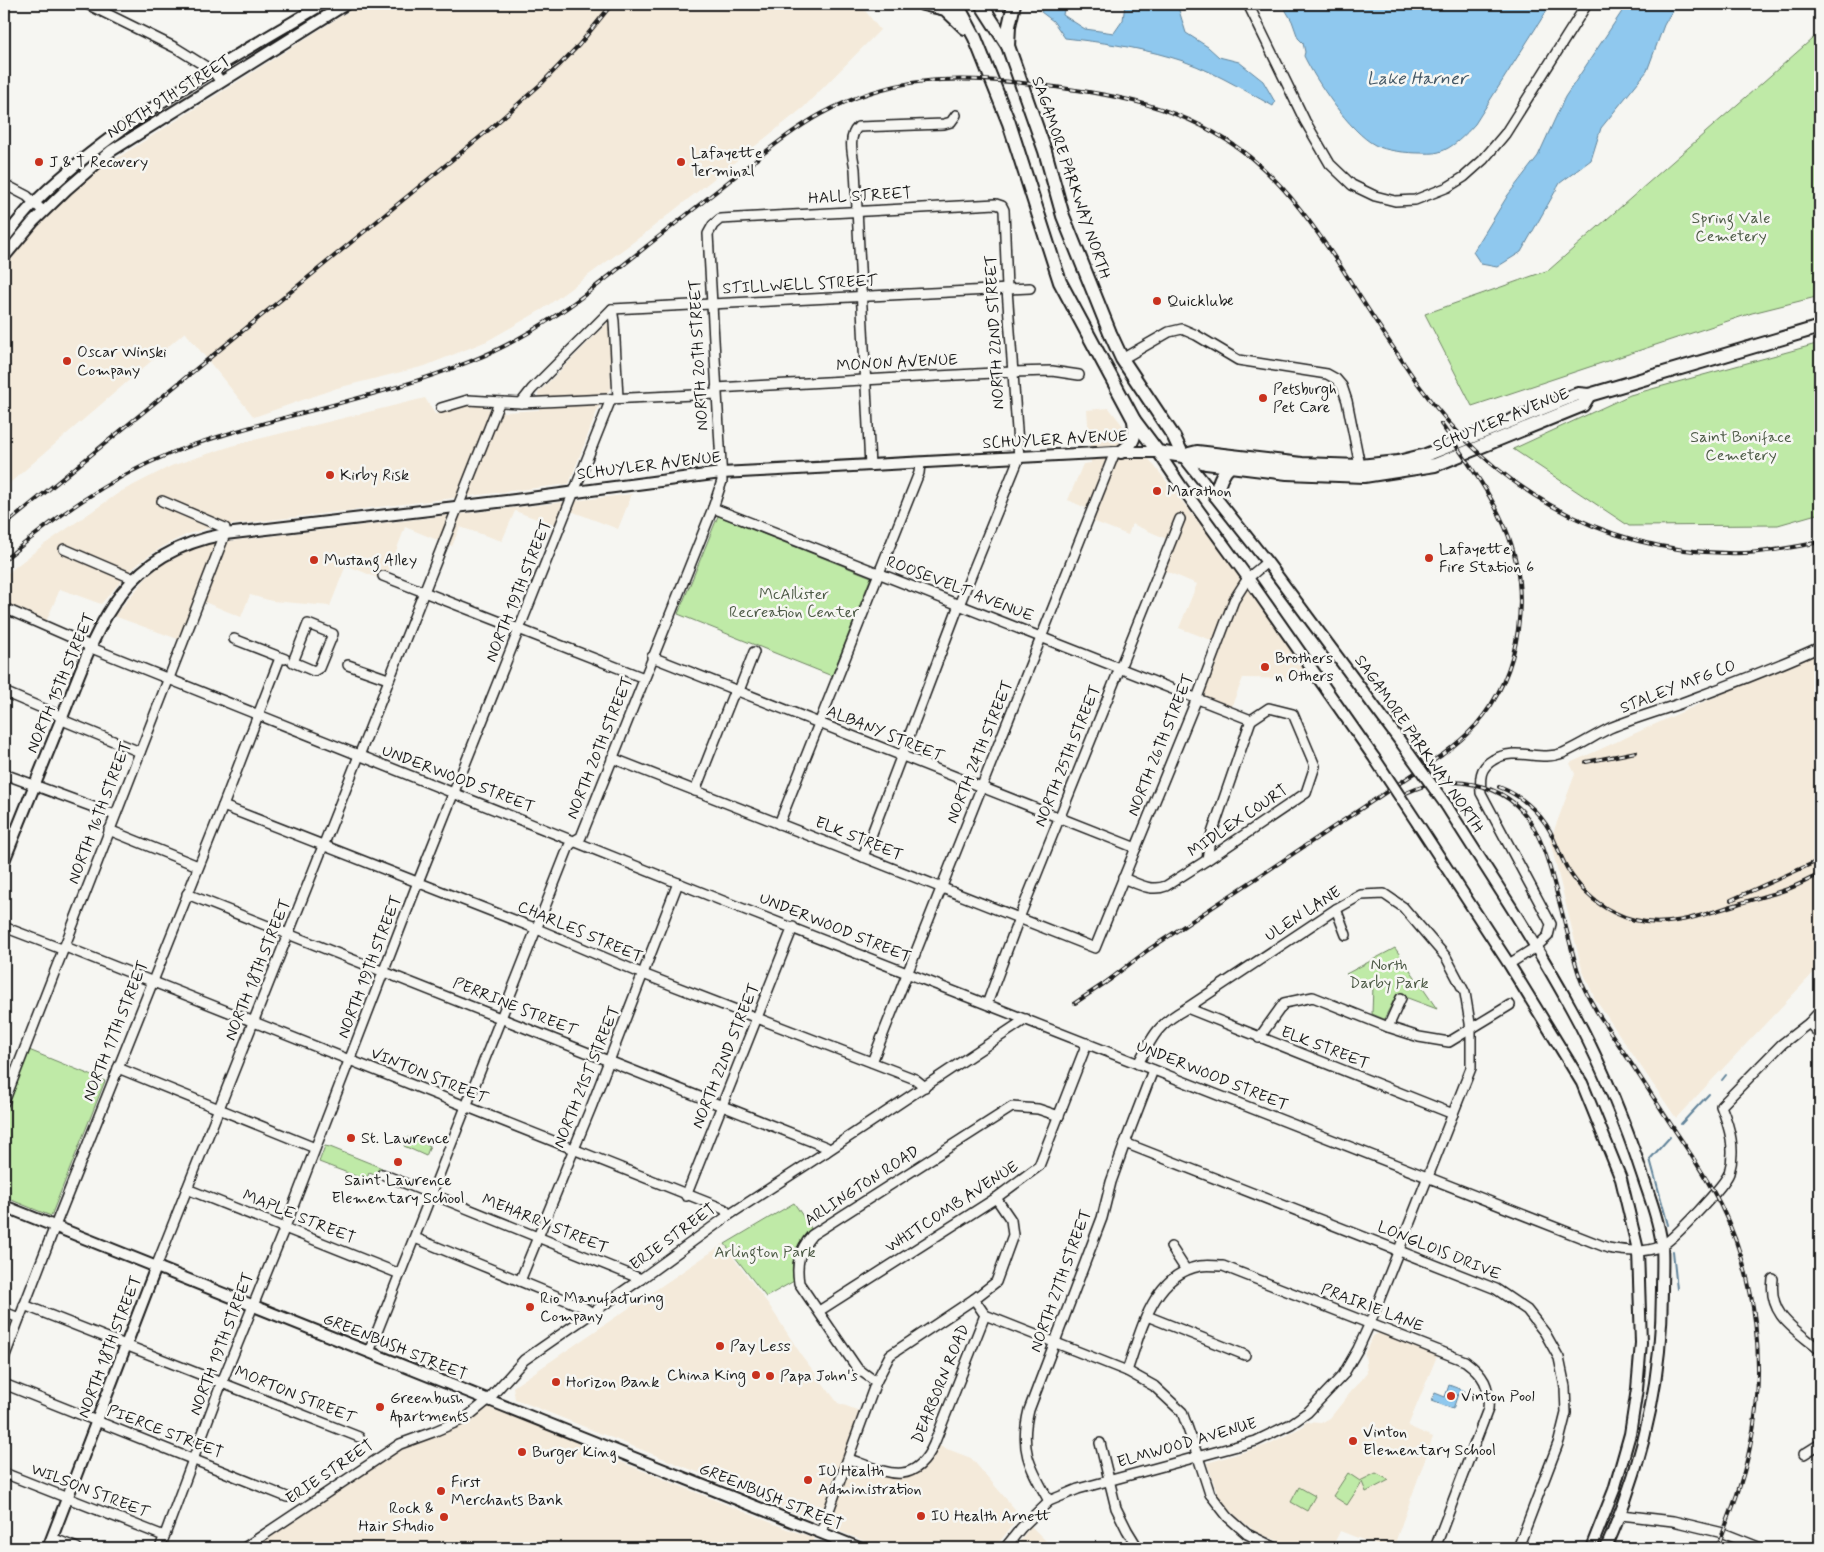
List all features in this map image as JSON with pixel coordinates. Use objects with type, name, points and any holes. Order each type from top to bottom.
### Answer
[{"type":"highway","points":[[923,4],[945,9],[975,38]]},
{"type":"highway","points":[[957,4],[975,38],[1009,123],[1060,282],[1134,420],[1158,452]]},
{"type":"highway","name":"SAGAMORE PARKWAY NORTH","points":[[982,4],[1008,46],[1045,151],[1063,216],[1110,333],[1122,359],[1174,437],[1183,456]]},
{"type":"highway","points":[[1008,46],[1009,26],[1014,4]]},
{"type":"highway","name":"SCHUYLER AVENUE","points":[[1183,456],[1197,452],[1277,463],[1360,466],[1398,462],[1426,455],[1578,394],[1589,395],[1820,328]]},
{"type":"highway","name":"SCHUYLER AVENUE","points":[[1158,452],[1183,456],[1206,463],[1287,473],[1364,476],[1435,465],[1583,405],[1589,395]]},
{"type":"highway","points":[[1118,452],[1132,444],[1135,432],[1134,420]]},
{"type":"highway","points":[[1216,496],[1219,482],[1230,466]]},
{"type":"main road","name":"NORTH 9TH STREET","points":[[4,238],[34,202],[88,154],[213,70],[323,4]]},
{"type":"main road","name":"NORTH 9TH STREET","points":[[4,257],[43,212],[111,151],[346,4]]},
{"type":"main road","name":"SCHUYLER AVENUE","points":[[134,578],[156,560],[176,548],[202,538],[225,534],[721,473],[920,464],[1118,452],[1158,452]]},
{"type":"main road","points":[[1158,452],[1375,759],[1509,964],[1582,1083],[1621,1178],[1638,1250],[1641,1343],[1637,1389],[1630,1434],[1614,1490],[1591,1548]]},
{"type":"main road","name":"SAGAMORE PARKWAY NORTH","points":[[1183,456],[1267,562],[1446,805],[1572,1008],[1619,1108],[1650,1198],[1662,1246],[1662,1328],[1655,1392],[1646,1434],[1621,1515],[1606,1548]]},
{"type":"main road","name":"NORTH 15TH STREET","points":[[4,861],[89,648],[108,610],[134,578]]},
{"type":"main road","name":"GREENBUSH STREET","points":[[4,1206],[859,1548]]},
{"type":"main road","name":"NORTH 18TH STREET","points":[[50,1543],[156,1267]]},
{"type":"street","points":[[87,4],[176,48],[213,70],[221,82]]},
{"type":"street","points":[[1248,4],[1305,121],[1330,164],[1352,185],[1375,196],[1395,201],[1415,200],[1448,187],[1464,177],[1483,160],[1514,120],[1587,4]]},
{"type":"street","points":[[870,466],[864,379],[853,132],[858,127],[944,124],[951,122],[956,115]]},
{"type":"street","points":[[4,184],[19,190],[43,212]]},
{"type":"street","name":"HALL STREET","points":[[720,219],[996,204],[1002,206]]},
{"type":"street","name":"NORTH 22ND STREET","points":[[1002,206],[1004,210],[1007,290],[1019,458]]},
{"type":"street","name":"NORTH 20TH STREET","points":[[369,1352],[569,846],[574,840],[581,837],[713,508],[722,481],[708,234],[713,225],[720,219]]},
{"type":"street","name":"STILLWELL STREET","points":[[612,309],[1030,288]]},
{"type":"street","points":[[521,403],[532,389],[612,309]]},
{"type":"street","name":"NORTH 19TH STREET","points":[[160,1548],[222,1382],[286,1227],[418,882],[575,492],[615,398],[614,321],[612,309]]},
{"type":"street","points":[[1122,359],[1169,332],[1182,329],[1196,335],[1238,360],[1326,374],[1336,379],[1342,386],[1347,401],[1360,466]]},
{"type":"street","name":"MONON AVENUE","points":[[441,408],[468,400],[521,403],[716,391],[864,379],[1052,371],[1080,375]]},
{"type":"street","name":"NORTH 18TH STREET","points":[[156,1267],[499,403]]},
{"type":"street","name":"NORTH 24TH STREET","points":[[872,1062],[1041,637],[1118,452]]},
{"type":"street","points":[[863,857],[959,605],[1019,458]]},
{"type":"street","points":[[779,824],[920,464]]},
{"type":"street","points":[[162,501],[225,528],[225,534]]},
{"type":"street","name":"ROOSEVELT AVENUE","points":[[713,508],[1197,698]]},
{"type":"street","name":"NORTH 25TH STREET","points":[[987,1004],[1019,918],[1180,519]]},
{"type":"street","name":"NORTH 16TH STREET","points":[[4,1102],[225,534]]},
{"type":"street","points":[[64,549],[134,578]]},
{"type":"street","name":"NORTH 26TH STREET","points":[[1095,948],[1197,698],[1236,596],[1248,578],[1267,562]]},
{"type":"street","points":[[384,576],[644,678]]},
{"type":"street","name":"UNDERWOOD STREET","points":[[4,608],[84,643],[89,648],[358,756],[1608,1248],[1623,1251],[1662,1246]]},
{"type":"street","points":[[234,639],[314,671],[319,668],[333,634],[308,624],[293,662]]},
{"type":"street","name":"STALEY MFG CO","points":[[1536,948],[1548,936],[1551,924],[1482,793],[1480,776],[1484,768],[1493,760],[1519,753],[1547,756],[1561,753],[1611,728],[1692,699],[1820,647]]},
{"type":"street","points":[[695,791],[754,652]]},
{"type":"street","name":"ALBANY STREET","points":[[652,657],[1136,848]]},
{"type":"street","name":"NORTH 17TH STREET","points":[[4,1358],[54,1226],[223,806],[280,658]]},
{"type":"street","points":[[348,665],[388,679]]},
{"type":"street","points":[[4,692],[62,717],[93,734],[140,752]]},
{"type":"street","points":[[1197,698],[1251,720],[1210,839],[1207,860]]},
{"type":"street","name":"MIDLEX COURT","points":[[1124,878],[1149,888],[1160,888],[1207,860],[1306,793],[1315,766],[1293,714],[1269,708],[1251,720]]},
{"type":"street","name":"ELK STREET","points":[[612,758],[1095,948]]},
{"type":"street","points":[[4,774],[115,815]]},
{"type":"street","name":"CHARLES STREET","points":[[223,806],[536,929],[643,974],[915,1078],[924,1087]]},
{"type":"street","points":[[109,830],[198,866]]},
{"type":"street","name":"NORTH 21ST STREET","points":[[520,1281],[574,1150],[678,883]]},
{"type":"street","name":"PERRINE STREET","points":[[187,894],[722,1105],[826,1147],[826,1152]]},
{"type":"street","name":"ULEN LANE","points":[[1138,1064],[1152,1037],[1168,1019],[1336,909],[1361,895],[1384,894],[1403,907],[1446,957],[1465,993],[1471,1029],[1471,1068],[1428,1177]]},
{"type":"street","points":[[1336,909],[1346,935]]},
{"type":"street","name":"VINTON STREET","points":[[4,927],[63,949],[68,948],[350,1060],[686,1196],[724,1209],[728,1215]]},
{"type":"street","name":"NORTH 22ND STREET","points":[[686,1196],[793,928]]},
{"type":"street","points":[[1509,964],[1536,948]]},
{"type":"street","points":[[1259,1038],[1284,1003],[1313,998],[1388,1027],[1419,1037],[1449,1042],[1510,1005]]},
{"type":"street","points":[[1388,1027],[1401,998]]},
{"type":"street","name":"ELK STREET","points":[[1187,1008],[1453,1114]]},
{"type":"street","points":[[1662,1246],[1715,1194],[1729,1174],[1733,1146],[1721,1106],[1782,1044],[1809,1023],[1820,1011]]},
{"type":"street","name":"ERIE STREET","points":[[244,1548],[400,1444],[466,1418],[488,1400],[524,1360],[641,1279],[728,1215],[1026,1019]]},
{"type":"street","points":[[1809,1023],[1820,1035]]},
{"type":"street","name":"WHITCOMB AVENUE","points":[[819,1310],[996,1198],[1039,1166],[1087,1043]]},
{"type":"street","points":[[118,1068],[315,1148]]},
{"type":"street","name":"NORTH 27TH STREET","points":[[1049,1501],[1028,1460],[1024,1441],[1029,1410],[1102,1218],[1111,1182],[1153,1070]]},
{"type":"street","name":"ARLINGTON ROAD","points":[[876,1382],[857,1368],[800,1283],[797,1271],[803,1246],[812,1235],[1012,1107],[1038,1109],[1059,1116]]},
{"type":"street","name":"LONGLOIS DRIVE","points":[[1125,1142],[1496,1289],[1527,1310],[1545,1333],[1559,1358],[1565,1387],[1566,1413],[1559,1441],[1518,1548]]},
{"type":"street","name":"MEHARRY STREET","points":[[382,1174],[641,1279]]},
{"type":"street","name":"ELMWOOD AVENUE","points":[[1005,1548],[1021,1528],[1049,1501],[1078,1489],[1109,1480],[1256,1441],[1291,1424],[1308,1412],[1343,1375],[1370,1323],[1428,1177]]},
{"type":"street","name":"MAPLE STREET","points":[[187,1189],[400,1274]]},
{"type":"street","points":[[821,1532],[876,1382],[890,1355],[974,1299],[996,1282],[1013,1235],[1011,1220],[996,1198]]},
{"type":"street","points":[[414,1238],[583,1307],[593,1313]]},
{"type":"street","points":[[1170,1247],[1186,1270]]},
{"type":"street","name":"PRAIRIE LANE","points":[[1127,1372],[1147,1316],[1156,1297],[1165,1285],[1186,1270],[1201,1266],[1223,1266],[1465,1361],[1477,1370],[1485,1381],[1490,1394],[1488,1410],[1435,1548]]},
{"type":"street","points":[[1773,1279],[1771,1292],[1778,1312],[1788,1325],[1820,1350]]},
{"type":"street","name":"DEARBORN ROAD","points":[[849,1459],[887,1474],[903,1473],[924,1462],[934,1444],[985,1315],[974,1299]]},
{"type":"street","name":"MORTON STREET","points":[[24,1305],[359,1437]]},
{"type":"street","points":[[4,1312],[19,1318]]},
{"type":"street","points":[[985,1315],[1127,1372],[1154,1386],[1182,1412],[1210,1494],[1228,1517],[1247,1534],[1276,1548]]},
{"type":"street","points":[[1147,1316],[1245,1355]]},
{"type":"street","name":"PIERCE STREET","points":[[4,1384],[287,1497]]},
{"type":"street","points":[[1100,1443],[1116,1508],[1138,1548]]},
{"type":"street","points":[[1804,1454],[1820,1444]]},
{"type":"street","name":"WILSON STREET","points":[[4,1473],[164,1536]]},
{"type":"street","points":[[1621,1515],[1673,1521],[1723,1532],[1761,1548]]},
{"type":"street","points":[[50,1543],[77,1548]]},
{"type":"shaded area","points":[[360,4],[860,4],[880,30],[803,108],[644,234],[543,309],[487,341],[425,366],[337,388],[254,417],[185,332],[4,488],[4,269],[25,240],[48,214],[84,179]]},
{"type":"shaded area","points":[[609,321],[611,388],[607,393],[599,394],[599,406],[569,484],[213,527],[188,534],[167,544],[144,559],[129,572],[101,604],[60,589],[46,622],[4,605],[4,576],[42,546],[120,492],[171,466],[238,444],[425,398],[435,414],[472,404],[505,412],[539,410],[538,393]]},
{"type":"shaded area","points":[[1109,408],[1254,593],[1312,679],[1243,678],[1228,715],[1190,700],[1214,641],[1179,628],[1197,584],[1156,567],[1167,539],[1132,524],[1128,535],[1085,518],[1088,509],[1068,500],[1083,464],[1091,463],[1087,410]]},
{"type":"shaded area","points":[[632,494],[618,529],[571,511],[564,529],[515,511],[502,541],[460,527],[452,546],[405,527],[385,581],[346,565],[330,606],[272,601],[250,595],[241,617],[202,601],[186,642],[114,616],[147,577],[161,565],[197,547],[212,543]]},
{"type":"shaded area","points":[[1820,649],[1820,966],[1676,1118],[1595,999],[1582,969],[1550,841],[1575,774],[1570,763]]},
{"type":"shaded area","points":[[723,1244],[769,1305],[802,1356],[838,1403],[865,1413],[849,1459],[887,1473],[917,1467],[934,1444],[971,1458],[1020,1515],[995,1548],[881,1548],[515,1399],[513,1387]]},
{"type":"shaded area","name":"Vinton Elementary School","points":[[1379,1333],[1437,1356],[1408,1426],[1433,1437],[1395,1543],[1381,1547],[1340,1531],[1332,1548],[1295,1548],[1256,1532],[1237,1517],[1219,1498],[1207,1463],[1267,1445],[1302,1427],[1306,1422],[1321,1423],[1330,1418],[1367,1372],[1365,1353],[1373,1336]]},
{"type":"shaded area","points":[[488,1400],[577,1436],[579,1445],[787,1529],[815,1538],[811,1548],[244,1548],[400,1444],[466,1418]]},
{"type":"shaded area","points":[[1031,1526],[1051,1546],[1050,1548],[1015,1548]]},
{"type":"green space","name":"Spring Vale Cemetery","points":[[1820,32],[1820,296],[1752,313],[1472,406],[1425,314],[1549,270]]},
{"type":"green space","name":"Saint Boniface Cemetery","points":[[1820,343],[1820,513],[1778,525],[1629,526],[1513,449],[1630,395]]},
{"type":"green space","name":"McAllister Recreation Center","points":[[718,516],[871,577],[832,676],[678,614]]},
{"type":"green space","name":"North Darby Park","points":[[1395,948],[1437,1009],[1397,994],[1384,1019],[1372,1014],[1373,986],[1346,974]]},
{"type":"green space","points":[[29,1050],[105,1081],[51,1216],[4,1197],[4,1116]]},
{"type":"green space","points":[[408,1137],[430,1146],[426,1156],[404,1146]]},
{"type":"green space","points":[[325,1146],[382,1168],[378,1176],[369,1173],[366,1180],[319,1162]]},
{"type":"green space","name":"Arlington Park","points":[[794,1203],[811,1228],[802,1240],[796,1253],[792,1267],[794,1281],[766,1297],[725,1244]]},
{"type":"green space","points":[[1348,1473],[1360,1481],[1376,1473],[1389,1480],[1366,1492],[1362,1482],[1347,1505],[1333,1496]]},
{"type":"green space","points":[[1299,1487],[1315,1496],[1307,1511],[1291,1502]]},
{"type":"water","points":[[1044,4],[1065,4],[1063,15],[1085,29],[1114,33],[1123,20],[1125,4],[1177,4],[1186,33],[1208,47],[1219,57],[1239,62],[1263,81],[1275,102],[1273,106],[1236,85],[1184,61],[1144,50],[1065,38],[1053,21],[1041,12]]},
{"type":"water","name":"Lake Harner","points":[[1282,4],[1551,4],[1475,124],[1454,144],[1439,152],[1430,153],[1385,149],[1375,145],[1355,129],[1325,92],[1309,66],[1304,56],[1303,43],[1298,38],[1292,21]]},
{"type":"water","points":[[1627,4],[1676,4],[1664,25],[1647,71],[1601,128],[1591,160],[1560,183],[1521,252],[1497,267],[1481,264],[1473,252],[1508,195],[1538,156],[1565,97]]},
{"type":"water","name":"Vinton Pool","points":[[1449,1385],[1465,1391],[1463,1396],[1458,1394],[1453,1409],[1432,1401],[1435,1393],[1445,1397]]},
{"type":"waterway","points":[[1722,1080],[1726,1075]]},
{"type":"waterway","points":[[1681,1124],[1709,1094]]},
{"type":"waterway","points":[[1668,1225],[1650,1159],[1670,1137]]},
{"type":"waterway","points":[[1673,1251],[1677,1289]]},
{"type":"railway","points":[[4,526],[491,128],[542,83],[579,45],[612,4]]},
{"type":"railway","points":[[4,560],[62,514],[82,501],[124,475],[169,454],[229,433],[421,379],[446,371],[496,350],[542,325],[585,295],[764,153],[814,118],[847,101],[873,92],[923,81],[949,80],[1003,81],[1090,92],[1146,104],[1173,113],[1225,139],[1264,169],[1301,210],[1333,254],[1405,365],[1436,407],[1470,445],[1508,477],[1550,505],[1594,526],[1642,542],[1692,551],[1745,553],[1820,542]]},
{"type":"railway","points":[[1105,983],[1148,950],[1442,755],[1476,725],[1492,704],[1504,681],[1513,656],[1520,604],[1518,577],[1513,552],[1499,513],[1476,474],[1441,424]]},
{"type":"railway","points":[[1586,762],[1636,752]]},
{"type":"railway","points":[[1396,798],[1416,789],[1434,784],[1444,782],[1465,783],[1495,791],[1510,800],[1523,812],[1533,826],[1547,858],[1577,968],[1586,991],[1597,1012],[1702,1171],[1733,1232],[1750,1292],[1758,1354],[1758,1385],[1755,1416],[1744,1473],[1717,1548]]},
{"type":"railway","points":[[1499,787],[1507,790],[1535,810],[1550,831],[1567,868],[1587,894],[1613,912],[1628,918],[1643,922],[1659,923],[1691,918],[1787,889],[1820,874]]},
{"type":"railway","points":[[1731,900],[1820,860]]},
{"type":"railway","points":[[1075,1003],[1111,979]]},
{"type":"place","name":"J & T Recovery","points":[[39,162]]},
{"type":"place","name":"Lafayette Terminal","points":[[681,162]]},
{"type":"place","name":"Quicklube","points":[[1157,301]]},
{"type":"place","name":"Oscar Winski Company","points":[[67,361]]},
{"type":"place","name":"Petsburgh Pet Care","points":[[1263,398]]},
{"type":"place","name":"Kirby Risk","points":[[330,475]]},
{"type":"place","name":"Marathon","points":[[1157,491]]},
{"type":"place","name":"Lafayette Fire Station 6","points":[[1429,558]]},
{"type":"place","name":"Mustang Alley","points":[[314,560]]},
{"type":"place","name":"Brothers n Others","points":[[1265,667]]},
{"type":"place","name":"St. Lawrence","points":[[351,1138]]},
{"type":"place","name":"Saint Lawrence Elementary School","points":[[398,1162]]},
{"type":"place","name":"Rio Manufacturing Company","points":[[530,1307]]},
{"type":"place","name":"Pay Less","points":[[720,1346]]},
{"type":"place","name":"China King","points":[[756,1375]]},
{"type":"place","name":"Papa John's","points":[[770,1376]]},
{"type":"place","name":"Horizon Bank","points":[[556,1382]]},
{"type":"place","name":"Vinton Pool","points":[[1451,1396]]},
{"type":"place","name":"Greenbush Apartments","points":[[380,1407]]},
{"type":"place","name":"Vinton Elementary School","points":[[1353,1441]]},
{"type":"place","name":"Burger King","points":[[522,1452]]},
{"type":"place","name":"IU Health Administration","points":[[808,1480]]},
{"type":"place","name":"First Merchants Bank","points":[[441,1491]]},
{"type":"place","name":"IU Health Arnett","points":[[921,1516]]},
{"type":"place","name":"Rock & Hair Studio","points":[[444,1517]]}]
